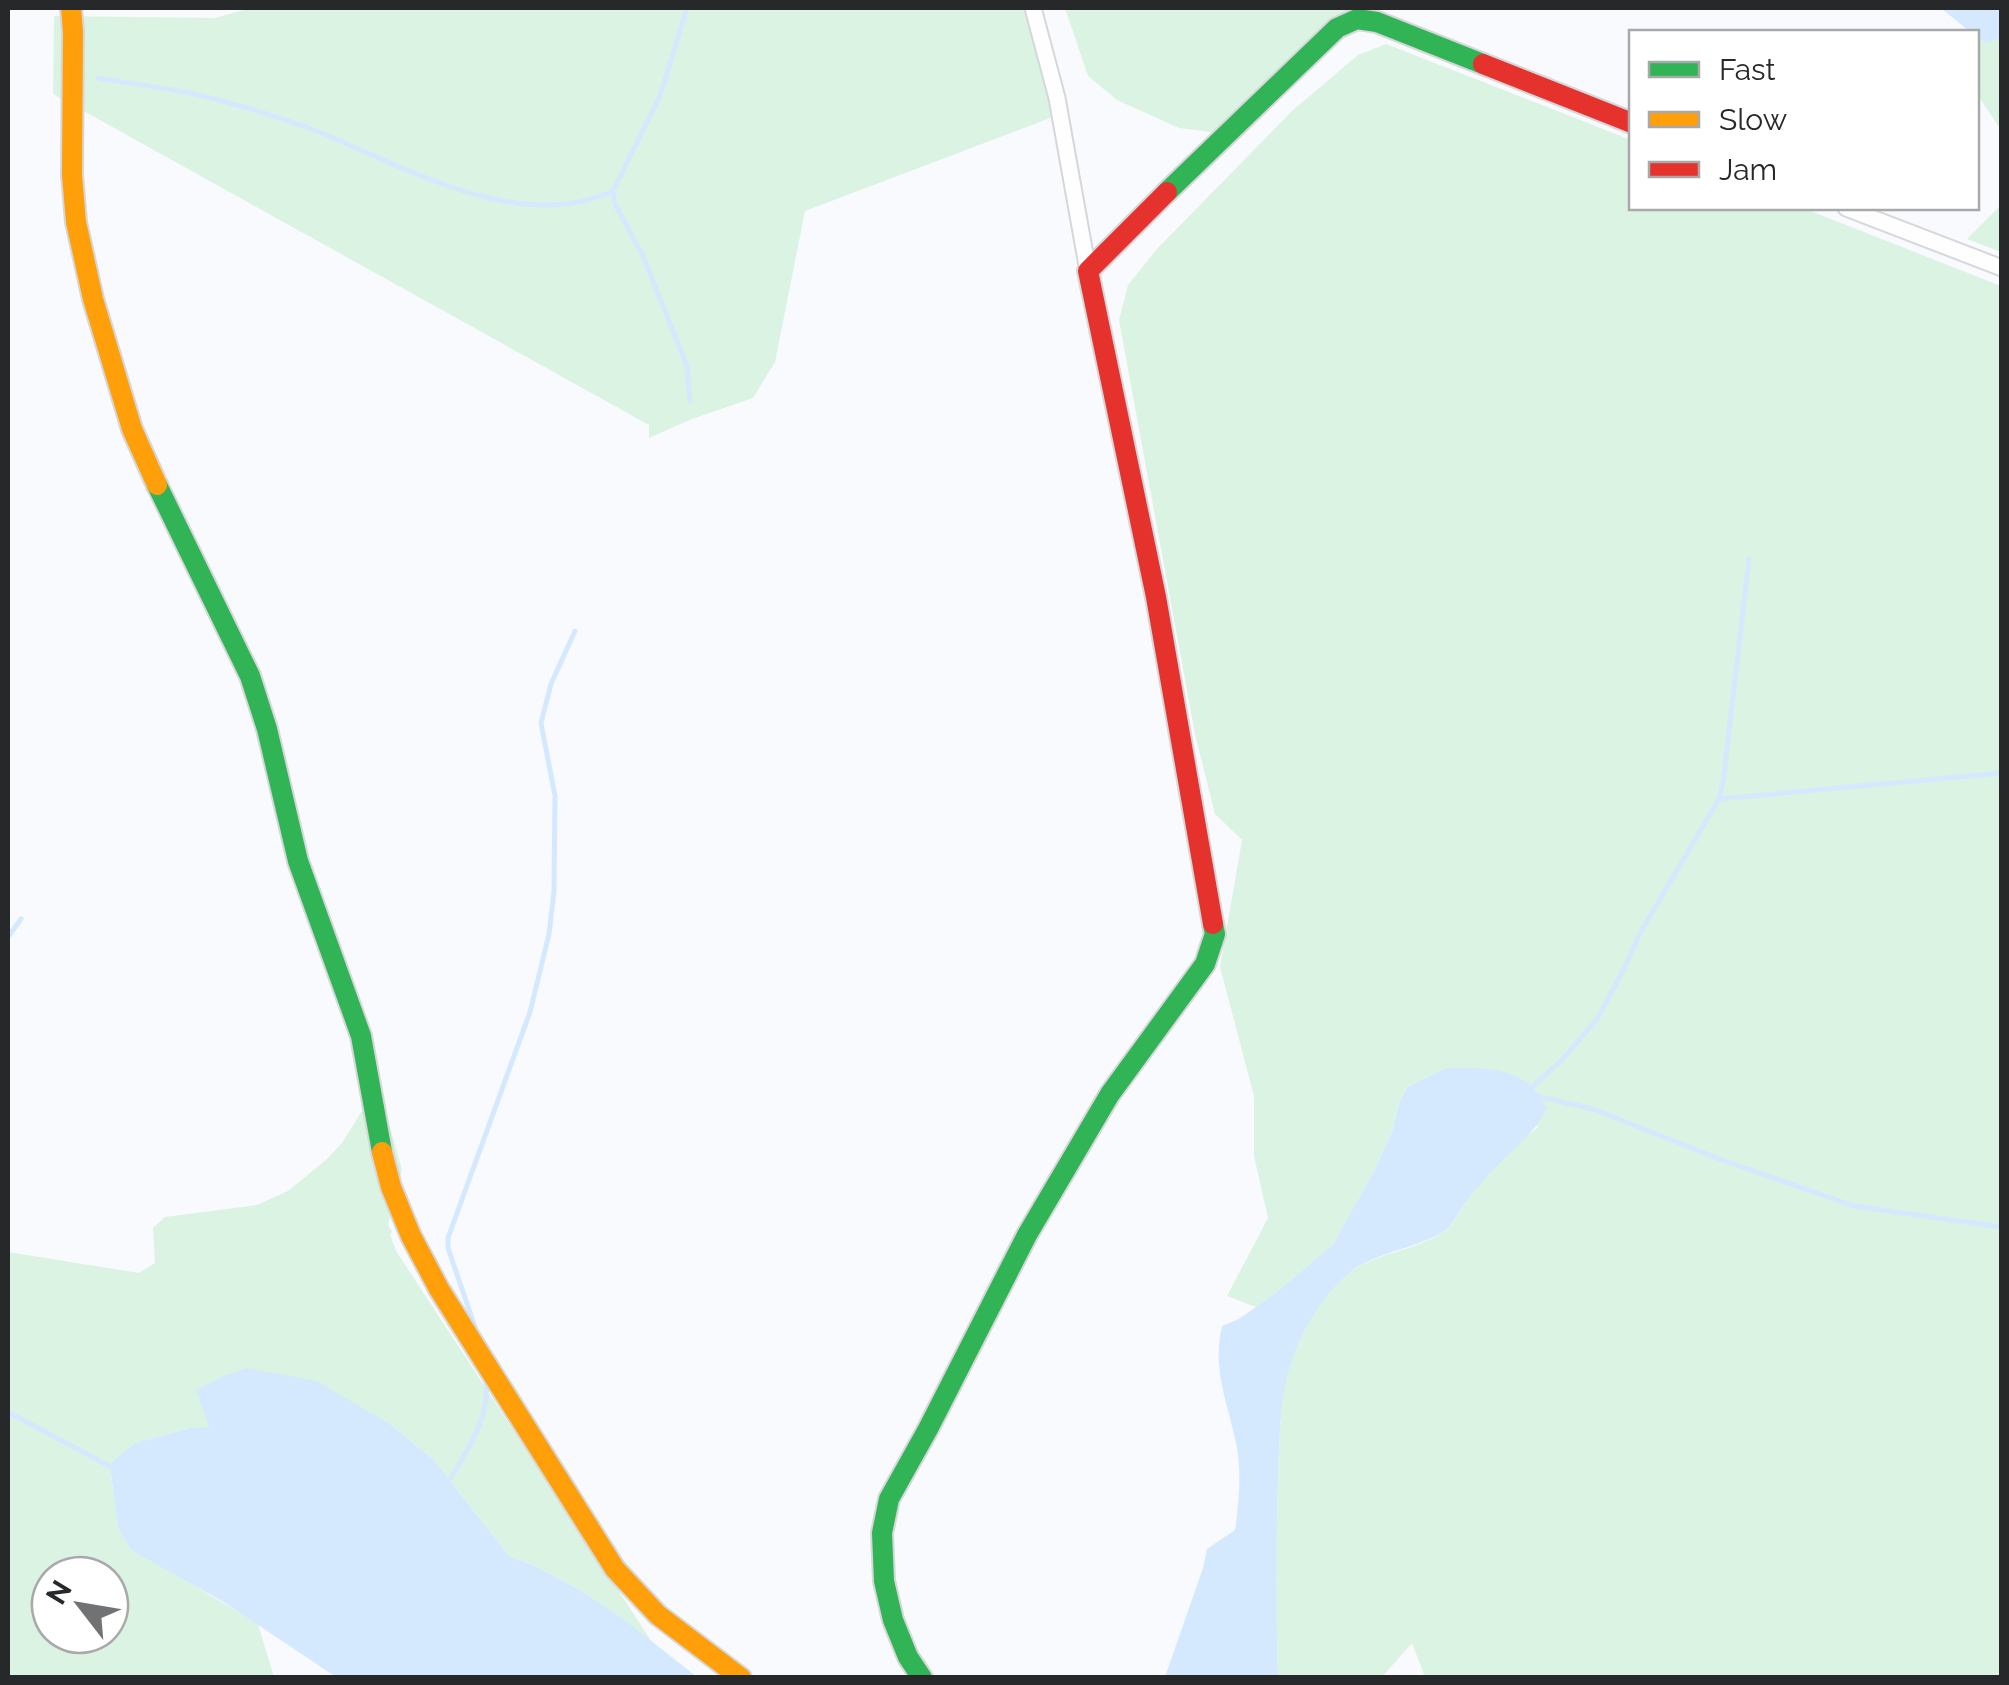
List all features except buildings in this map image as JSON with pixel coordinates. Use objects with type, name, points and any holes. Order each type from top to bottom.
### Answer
[{"type":"street","points":[[71,8],[72,175],[76,222],[93,299],[132,429],[250,676],[268,729],[298,860],[360,1036],[391,1187],[438,1289],[615,1569],[638,1598],[741,1678]]},
{"type":"street","points":[[922,1678],[908,1656],[884,1581],[882,1532],[888,1499],[928,1429],[1026,1235],[1110,1094],[1205,964],[1215,934],[1156,597],[1088,271],[1058,98],[1033,8]]},
{"type":"street","points":[[1088,271],[1337,28],[1357,19],[1378,22],[1629,122]]},
{"type":"street","points":[[1851,210],[2002,268]]},
{"type":"green space","points":[[251,8],[1032,8],[1053,117],[805,211],[775,362],[753,398],[649,438],[649,425],[53,94],[54,16],[215,18]]},
{"type":"green space","points":[[1065,8],[1362,8],[1295,73],[1219,133],[1179,128],[1117,100],[1088,76]]},
{"type":"green space","points":[[1979,37],[1986,42],[2001,38],[2001,130],[1979,97]]},
{"type":"green space","points":[[1386,44],[1629,139],[1629,210],[1808,210],[2001,286],[2001,1677],[1425,1677],[1412,1643],[1382,1677],[1278,1677],[1281,1419],[1288,1373],[1302,1337],[1321,1304],[1345,1276],[1446,1230],[1490,1173],[1538,1127],[1446,1068],[1407,1087],[1375,1169],[1333,1244],[1256,1307],[1227,1296],[1268,1218],[1254,1156],[1254,1096],[1220,967],[1242,840],[1215,814],[1195,734],[1119,320],[1128,285],[1157,249],[1292,111],[1358,55]]},
{"type":"green space","points":[[2001,205],[2001,252],[1967,239]]},
{"type":"green space","points":[[365,1106],[389,1123],[402,1170],[388,1225],[396,1251],[652,1642],[580,1590],[510,1557],[433,1459],[391,1425],[190,1428],[135,1443],[110,1467],[118,1528],[131,1550],[258,1624],[274,1677],[8,1677],[8,1252],[139,1273],[155,1263],[153,1228],[165,1217],[257,1205],[288,1191],[342,1143]]},
{"type":"water","points":[[1941,8],[2001,8],[2001,38],[1986,43],[1979,38],[1979,30],[1968,30]]},
{"type":"water","points":[[1446,1068],[1507,1073],[1532,1087],[1547,1108],[1532,1131],[1476,1189],[1448,1228],[1351,1271],[1329,1293],[1303,1334],[1288,1374],[1281,1419],[1278,1677],[1165,1677],[1207,1549],[1235,1530],[1239,1465],[1220,1371],[1222,1326],[1239,1319],[1278,1291],[1333,1244],[1375,1169],[1407,1087]]},
{"type":"water","points":[[248,1368],[317,1381],[391,1425],[433,1459],[510,1557],[580,1590],[697,1677],[336,1677],[222,1601],[131,1550],[118,1528],[110,1467],[113,1461],[135,1443],[190,1428],[209,1427],[196,1390]]},
{"type":"waterway","points":[[98,78],[195,94],[259,111],[461,190],[539,205],[576,202],[613,191],[660,96],[687,8]]},
{"type":"waterway","points":[[613,191],[615,204],[643,256],[687,366],[690,401]]},
{"type":"waterway","points":[[1529,1090],[1563,1059],[1597,1019],[1640,933],[1719,799],[1749,559]]},
{"type":"waterway","points":[[476,1330],[448,1238],[530,1012],[549,934],[554,891],[555,796],[541,723],[551,684],[575,631]]},
{"type":"waterway","points":[[1719,799],[2002,773]]},
{"type":"waterway","points":[[8,937],[21,919]]},
{"type":"waterway","points":[[1533,1095],[1593,1109],[1854,1206],[2002,1227]]},
{"type":"waterway","points":[[447,1484],[481,1421],[486,1379]]},
{"type":"waterway","points":[[8,1412],[115,1469]]},
{"type":"traffic: fast","points":[[1167,192],[1337,28],[1357,19],[1377,22],[1483,64]]},
{"type":"traffic: fast","points":[[157,485],[250,676],[267,729],[298,861],[361,1036],[382,1152]]},
{"type":"traffic: fast","points":[[922,1678],[908,1657],[893,1620],[884,1581],[882,1533],[889,1499],[1027,1235],[1110,1094],[1205,964],[1215,934],[1213,924]]},
{"type":"traffic: slow","points":[[71,8],[76,222],[93,299],[132,429],[157,485]]},
{"type":"traffic: slow","points":[[382,1152],[411,1236],[439,1289],[615,1569],[658,1615],[741,1678]]},
{"type":"traffic: jam","points":[[1483,64],[1629,122]]},
{"type":"traffic: jam","points":[[1167,192],[1088,271],[1156,597],[1213,924]]}]
